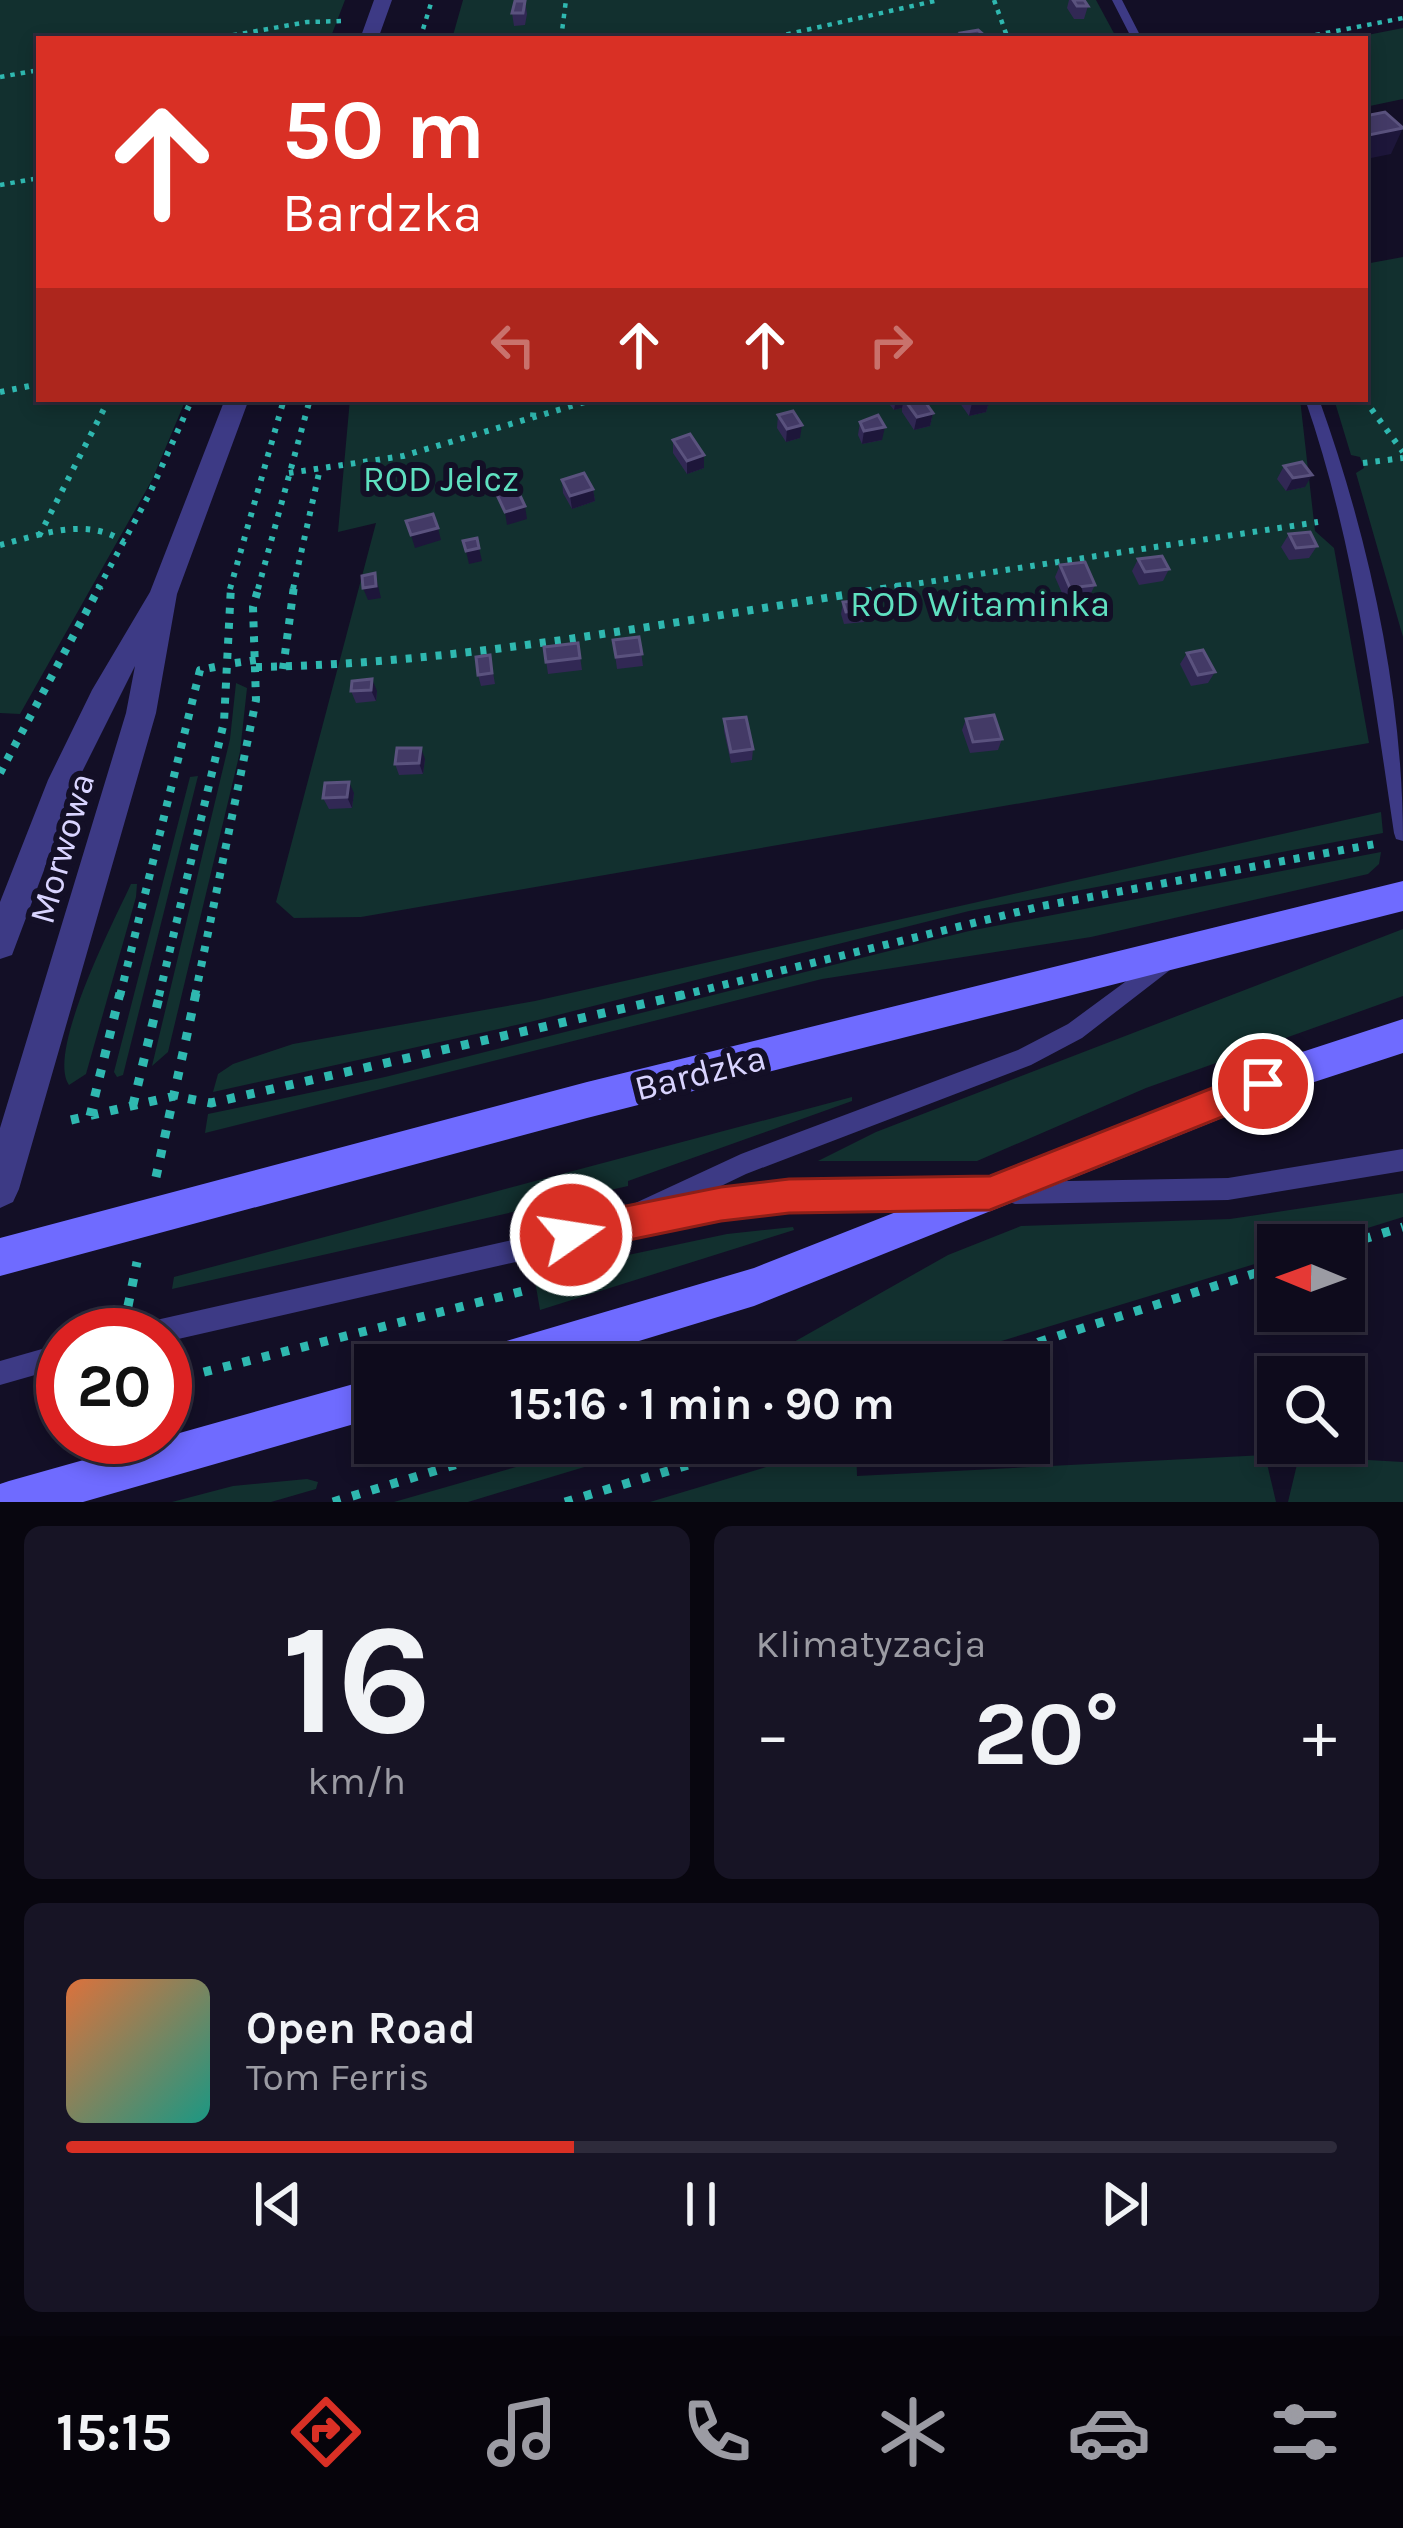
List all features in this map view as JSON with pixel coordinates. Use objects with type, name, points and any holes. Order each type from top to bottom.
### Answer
[{"type":"main road","name":"Bardzka","points":[[0,1257],[587,1100],[1403,896]]},
{"type":"main road","points":[[564,1344],[754,1288],[1302,1069],[1403,1036]]},
{"type":"main road","points":[[9,1502],[354,1404]]},
{"type":"street","points":[[370,36],[383,0]]},
{"type":"street","name":"Morwowa","points":[[0,944],[63,780],[102,698],[163,594],[236,402]]},
{"type":"street","name":"Morwowa","points":[[0,1189],[141,713],[163,594]]},
{"type":"lane","points":[[1117,0],[1135,36]]},
{"type":"lane","points":[[1313,402],[1338,465],[1392,736],[1394,838]]},
{"type":"lane","points":[[614,1225],[741,1166],[1024,1058],[1075,1031],[1172,956]]},
{"type":"lane","points":[[192,1324],[614,1225],[789,1196],[1170,1194],[1403,1160]]},
{"type":"lane","points":[[0,1373],[36,1363]]},
{"type":"path","points":[[421,36],[432,0]]},
{"type":"path","points":[[561,36],[566,0]]},
{"type":"path","points":[[779,36],[939,0]]},
{"type":"path","points":[[994,0],[1007,36]]},
{"type":"path","points":[[1310,36],[1403,18]]},
{"type":"path","points":[[229,36],[307,22],[342,21]]},
{"type":"path","points":[[0,77],[36,71]]},
{"type":"path","points":[[0,185],[36,179]]},
{"type":"path","points":[[0,392],[36,385]]},
{"type":"path","points":[[39,536],[107,402]]},
{"type":"path","points":[[0,773],[33,703],[171,457],[191,402]]},
{"type":"path","points":[[132,1106],[224,722],[228,597],[283,402]]},
{"type":"path","points":[[162,1150],[244,772],[256,664],[253,607],[309,402]]},
{"type":"path","points":[[533,417],[534,402]]},
{"type":"path","points":[[289,473],[319,473],[586,402]]},
{"type":"path","points":[[1363,463],[1403,454],[1366,402]]},
{"type":"path","points":[[283,669],[293,589],[319,473]]},
{"type":"path","points":[[235,663],[283,669],[489,649],[1314,521]]},
{"type":"path","points":[[0,544],[97,530],[124,542]]},
{"type":"path","points":[[90,1116],[200,670],[220,666]]},
{"type":"path","points":[[71,1120],[174,1096],[211,1103],[512,1037],[1042,906],[1394,838]]},
{"type":"path","points":[[1365,1239],[1403,1227]]},
{"type":"path","points":[[1036,1344],[1257,1273]]},
{"type":"path","points":[[192,1375],[527,1291]]},
{"type":"path","points":[[333,1502],[457,1464]]},
{"type":"path","points":[[565,1502],[691,1464]]},
{"type":"green space","points":[[0,0],[345,0],[331,36],[36,36],[36,402],[185,402],[152,480],[20,714],[0,713]]},
{"type":"green space","points":[[463,0],[1096,0],[1115,36],[453,36]]},
{"type":"green space","points":[[1403,28],[1403,99],[1368,106],[1368,36],[1362,36]]},
{"type":"green space","points":[[1403,257],[1403,637],[1356,473],[1364,468],[1360,457],[1351,455],[1335,402],[1368,402],[1368,263]]},
{"type":"green space","name":"ROD Witaminka","points":[[350,402],[1300,402],[1315,531],[1334,548],[1369,743],[361,917],[294,918],[276,902],[376,523],[338,532]]},
{"type":"green space","points":[[236,683],[247,688],[240,752],[168,1052],[152,1066],[230,739]]},
{"type":"green space","points":[[198,776],[123,1075],[117,1077],[114,1072],[190,777]]},
{"type":"green space","points":[[1381,812],[1383,833],[969,911],[530,1022],[213,1092],[218,1074],[233,1064],[293,1044],[535,1001]]},
{"type":"green space","points":[[1381,852],[1379,864],[1368,874],[1091,937],[822,979],[205,1133],[208,1114],[385,1077],[969,931]]},
{"type":"green space","points":[[131,884],[137,884],[136,897],[86,1074],[69,1085],[64,1068],[74,1017]]},
{"type":"green space","points":[[1403,929],[1403,996],[1146,1088],[977,1161],[818,1161],[876,1132]]},
{"type":"green space","points":[[852,1097],[852,1101],[628,1181],[628,1186],[172,1289],[174,1277]]},
{"type":"green space","points":[[1403,1193],[1403,1217],[1365,1229],[1365,1224],[1257,1224],[1257,1263],[991,1344],[790,1344],[948,1255],[1021,1226],[1230,1219]]},
{"type":"green space","points":[[793,1227],[540,1310],[534,1275],[727,1234]]},
{"type":"green space","points":[[1257,1455],[1257,1464],[1267,1464],[1276,1502],[650,1502],[776,1464],[857,1464],[857,1476]]},
{"type":"green space","points":[[1403,1462],[1403,1502],[1288,1502],[1297,1464]]},
{"type":"green space","points":[[527,1464],[594,1464],[468,1502],[394,1502]]},
{"type":"green space","points":[[318,1482],[316,1489],[271,1502],[172,1502],[233,1486]]},
{"type":"building","points":[[515,1],[525,1],[523,13],[512,13]]},
{"type":"building","points":[[978,30],[985,36],[964,36],[961,33]]},
{"type":"building","points":[[1385,112],[1403,128],[1369,135],[1368,115]]},
{"type":"building","points":[[906,402],[925,402],[933,413],[917,417]]},
{"type":"building","points":[[793,411],[802,425],[787,429],[778,415]]},
{"type":"building","points":[[878,415],[885,427],[864,431],[860,422]]},
{"type":"building","points":[[690,434],[704,455],[687,461],[673,440]]},
{"type":"building","points":[[1302,462],[1312,475],[1293,478],[1284,466]]},
{"type":"building","points":[[584,473],[593,489],[570,496],[562,480]]},
{"type":"building","points":[[517,489],[525,506],[505,512],[497,495]]},
{"type":"building","points":[[433,514],[438,528],[411,535],[406,521]]},
{"type":"building","points":[[1310,532],[1317,546],[1296,548],[1289,534]]},
{"type":"building","points":[[477,538],[479,548],[466,551],[463,541]]},
{"type":"building","points":[[1162,556],[1169,569],[1145,572],[1138,559]]},
{"type":"building","points":[[1085,562],[1095,585],[1070,588],[1060,565]]},
{"type":"building","points":[[375,573],[376,586],[363,588],[362,576]]},
{"type":"building","points":[[864,600],[867,610],[846,612],[843,602]]},
{"type":"building","points":[[639,637],[642,654],[616,657],[613,640]]},
{"type":"building","points":[[578,643],[580,658],[546,662],[544,647]]},
{"type":"building","points":[[1203,650],[1215,672],[1198,675],[1187,653]]},
{"type":"building","points":[[490,655],[492,673],[478,675],[476,657]]},
{"type":"building","points":[[372,679],[371,690],[351,691],[352,681]]},
{"type":"building","points":[[994,715],[1002,739],[973,742],[966,719]]},
{"type":"building","points":[[746,717],[753,749],[731,752],[724,719]]},
{"type":"building","points":[[397,748],[421,748],[419,763],[395,764]]},
{"type":"building","points":[[349,782],[347,797],[323,798],[325,783]]},
{"type":"route","points":[[571,1235],[721,1204],[789,1196],[990,1193],[1263,1084]]},
{"type":"park label","name":"ROD Jelcz","points":[[441,478]]}]
